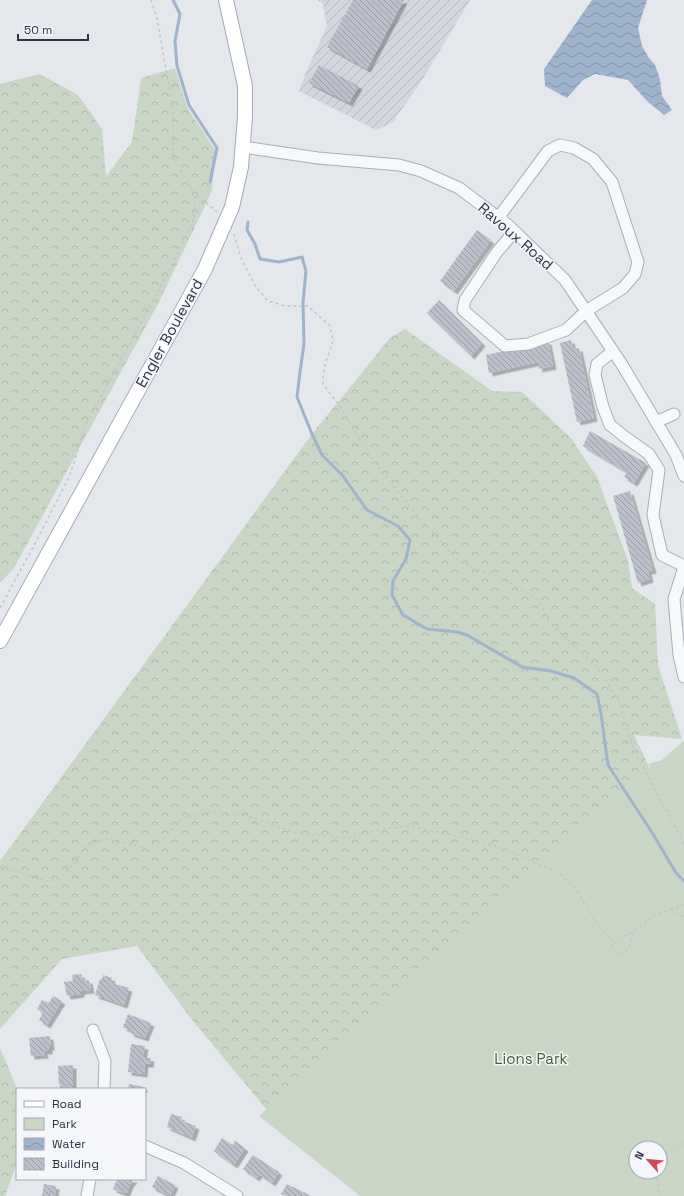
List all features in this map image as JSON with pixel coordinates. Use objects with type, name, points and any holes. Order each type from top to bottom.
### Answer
[{"type":"main road","name":"Engler Boulevard","points":[[0,641],[201,276],[232,207],[241,167],[246,86],[226,0]]},
{"type":"street","points":[[498,218],[548,151],[560,145],[574,148],[594,159],[612,182],[638,262],[635,274],[623,288],[586,311],[566,330],[528,344],[505,346],[463,310],[465,300],[497,252],[514,232]]},
{"type":"street","name":"Ravoux Road","points":[[243,147],[318,158],[399,165],[421,171],[459,188],[498,218],[565,280],[613,351],[676,456],[684,476]]},
{"type":"street","points":[[613,351],[597,364],[595,375],[603,407],[610,425],[649,454],[659,470],[653,515],[662,555],[684,566],[674,599],[679,655],[684,677]]},
{"type":"street","points":[[656,422],[674,414]]},
{"type":"street","points":[[93,1030],[105,1061],[104,1088]]},
{"type":"street","points":[[146,1146],[184,1163],[237,1196]]},
{"type":"street","points":[[87,1196],[90,1180]]},
{"type":"path","points":[[151,0],[157,18],[174,110],[173,156],[195,193],[213,207],[233,231],[241,258],[256,287],[268,301],[286,306],[308,306],[330,326],[333,342],[324,368],[323,384],[339,405],[367,451],[400,495],[454,557],[473,568],[499,577],[538,599],[550,622],[596,666],[618,699],[634,750],[684,844]]},
{"type":"path","points":[[0,608],[70,475],[86,424],[166,276],[194,219],[195,193]]},
{"type":"path","points":[[0,866],[46,881],[62,879],[87,844],[107,839],[144,847],[160,841],[185,818],[217,811],[254,818],[296,833],[348,838],[407,826],[461,837],[502,848],[559,873],[577,891],[598,925],[615,943]]},
{"type":"path","points":[[633,932],[628,950],[622,954],[616,952],[612,946],[620,938],[633,932],[657,914],[684,904]]},
{"type":"path","points":[[671,909],[684,917]]},
{"type":"path","points":[[668,1152],[684,1143]]},
{"type":"path","points":[[657,1180],[660,1196]]},
{"type":"shaded area","points":[[318,0],[470,0],[424,77],[393,122],[376,130],[299,91],[327,26],[323,4]]},
{"type":"green space","points":[[175,68],[187,107],[215,150],[212,191],[158,304],[14,568],[0,583],[0,84],[40,74],[78,95],[102,129],[106,176],[132,142],[141,78]]},
{"type":"green space","points":[[405,329],[492,391],[522,392],[571,438],[597,477],[628,561],[632,588],[655,604],[658,665],[682,739],[634,735],[684,841],[684,909],[291,1139],[193,1021],[137,946],[62,959],[0,1029],[0,861],[312,434],[390,338]]},
{"type":"green space","name":"Lions Park","points":[[683,741],[684,1196],[360,1196],[259,1116],[651,769],[649,764],[662,760]]},
{"type":"green space","points":[[0,1048],[16,1088],[16,1166],[5,1196],[0,1196]]},
{"type":"water","points":[[592,0],[647,0],[638,28],[642,46],[655,65],[660,79],[662,96],[672,110],[664,115],[648,102],[628,80],[595,74],[583,80],[567,98],[545,86],[544,69]]},
{"type":"building","points":[[353,0],[404,0],[367,69],[327,47]]},
{"type":"building","points":[[319,65],[359,86],[349,103],[309,83]]},
{"type":"building","points":[[477,230],[491,240],[454,291],[440,281]]},
{"type":"building","points":[[439,300],[482,343],[471,356],[427,313]]},
{"type":"building","points":[[571,340],[573,349],[579,348],[594,418],[577,422],[560,343]]},
{"type":"building","points":[[548,341],[553,366],[539,369],[538,362],[489,373],[486,355]]},
{"type":"building","points":[[590,431],[646,463],[634,483],[624,477],[627,472],[583,446]]},
{"type":"building","points":[[630,491],[653,570],[648,571],[650,579],[638,583],[613,496]]},
{"type":"building","points":[[81,974],[83,981],[89,980],[91,990],[81,991],[81,994],[67,996],[64,982],[73,981],[72,975]]},
{"type":"building","points":[[103,975],[112,978],[111,983],[129,988],[124,1005],[95,995],[100,979],[102,979]]},
{"type":"building","points":[[53,996],[62,1001],[47,1025],[39,1020],[43,1013],[37,1009],[42,1000],[49,1003]]},
{"type":"building","points":[[128,1014],[151,1023],[145,1038],[130,1033],[131,1031],[123,1027]]},
{"type":"building","points":[[50,1036],[51,1047],[49,1047],[49,1051],[44,1051],[45,1055],[31,1056],[29,1038]]},
{"type":"building","points":[[131,1044],[145,1046],[143,1057],[151,1058],[150,1064],[145,1064],[144,1074],[128,1072]]},
{"type":"building","points":[[73,1065],[73,1088],[60,1088],[58,1066]]},
{"type":"building","points":[[129,1084],[144,1087],[144,1088],[128,1088]]},
{"type":"building","points":[[171,1114],[182,1117],[180,1120],[196,1126],[192,1138],[167,1127]]},
{"type":"building","points":[[222,1138],[233,1145],[235,1141],[245,1148],[234,1165],[214,1151]]},
{"type":"building","points":[[253,1155],[279,1172],[272,1183],[259,1174],[256,1178],[243,1169]]},
{"type":"building","points":[[158,1176],[175,1185],[170,1196],[152,1187]]},
{"type":"building","points":[[117,1180],[133,1180],[126,1194],[113,1189]]},
{"type":"building","points":[[44,1184],[56,1186],[55,1196],[42,1196]]},
{"type":"building","points":[[287,1184],[311,1196],[285,1196],[281,1194]]},
{"type":"waterway","points":[[173,0],[180,14],[175,41],[177,66],[189,105],[217,148],[210,182]]},
{"type":"waterway","points":[[248,222],[247,230],[255,244],[260,259],[279,262],[302,257],[306,271],[303,302],[304,344],[297,397],[322,455],[343,476],[367,510],[398,526],[410,540],[406,559],[393,581],[392,595],[403,615],[427,629],[457,632],[467,635],[522,667],[551,671],[574,678],[597,694],[608,765],[653,834],[676,873],[684,881]]}]
